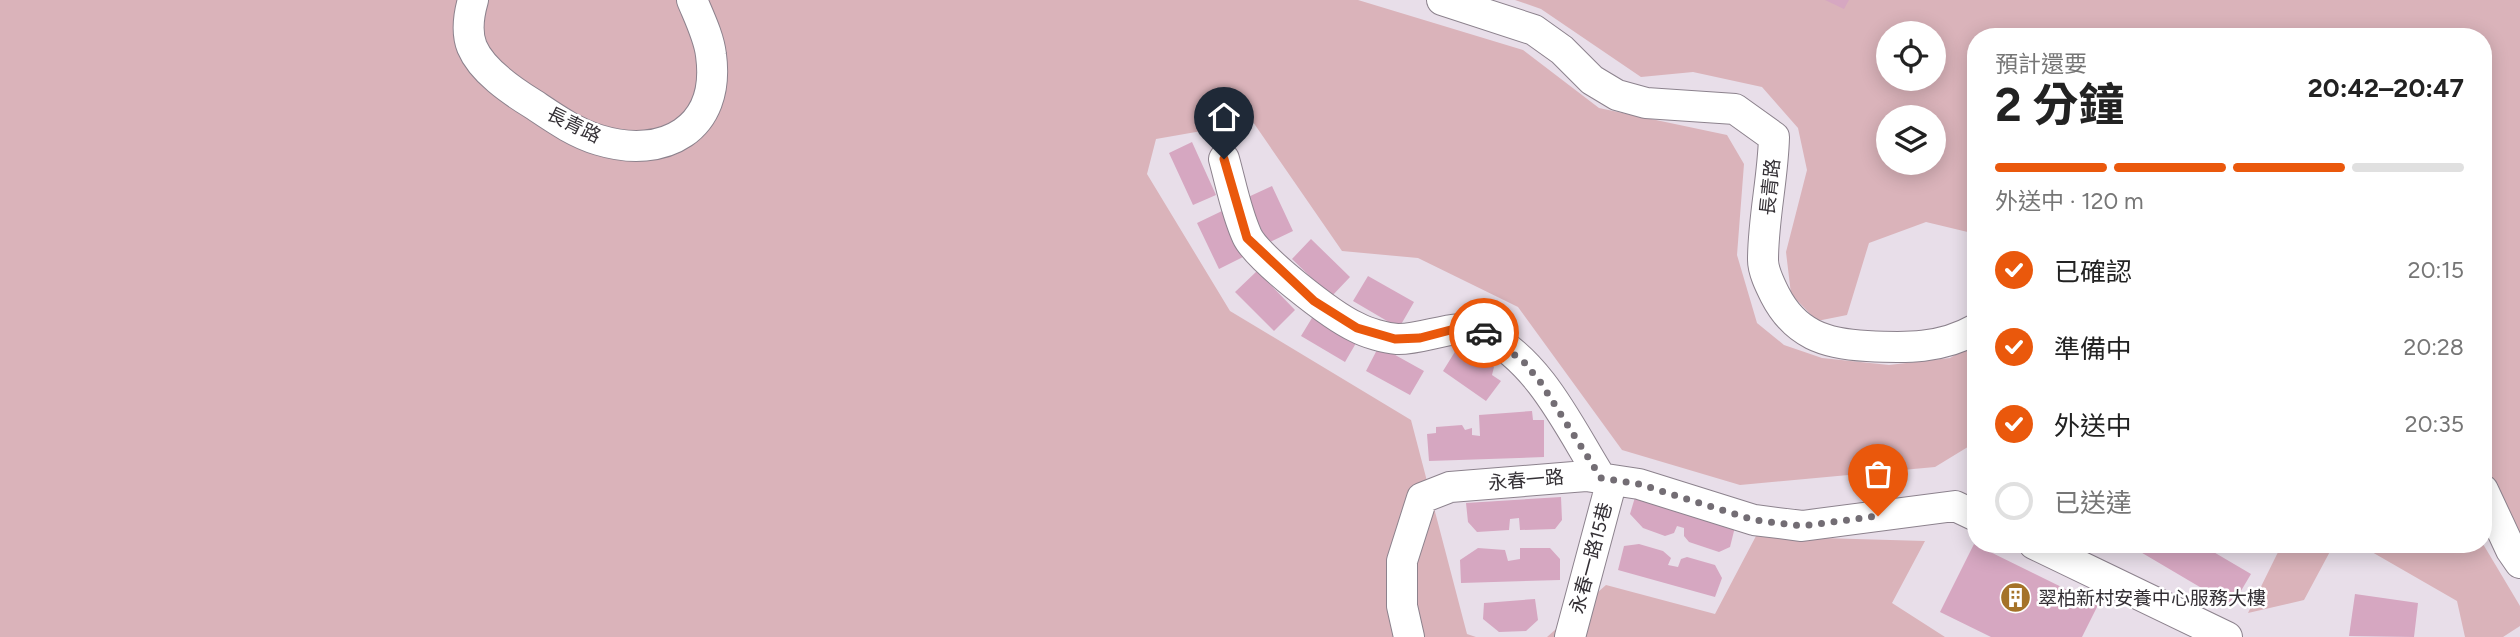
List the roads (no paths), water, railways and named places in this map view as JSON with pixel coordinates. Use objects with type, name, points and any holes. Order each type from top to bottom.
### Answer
[{"type":"street","name":"長青路","points":[[473,0],[468,16],[471,46],[483,64],[514,93],[570,128],[589,136],[638,147],[661,144],[680,137],[694,126],[710,94],[711,53],[692,0]]},
{"type":"street","name":"長青路","points":[[1442,0],[1534,30],[1562,50],[1592,80],[1617,95],[1646,103],[1735,109],[1774,137],[1763,263],[1775,296],[1794,325],[1817,337],[1850,345],[1904,348],[1935,345],[1967,335]]},
{"type":"street","points":[[1224,159],[1247,238],[1314,301],[1357,328],[1395,339],[1420,338],[1462,327],[1483,333],[1523,361],[1606,479]]},
{"type":"street","name":"永春一路","points":[[1409,637],[1402,606],[1402,561],[1422,498],[1450,487],[1586,476],[1639,484],[1754,520],[1802,526],[1955,506],[1967,512]]},
{"type":"street","name":"永春一路15巷","points":[[1570,637],[1606,479]]},
{"type":"street","points":[[2492,509],[2520,563]]},
{"type":"street","points":[[2053,553],[2227,637]]},
{"type":"place","name":"翠柏新村安養中心服務大樓","points":[[2015,598]]}]
